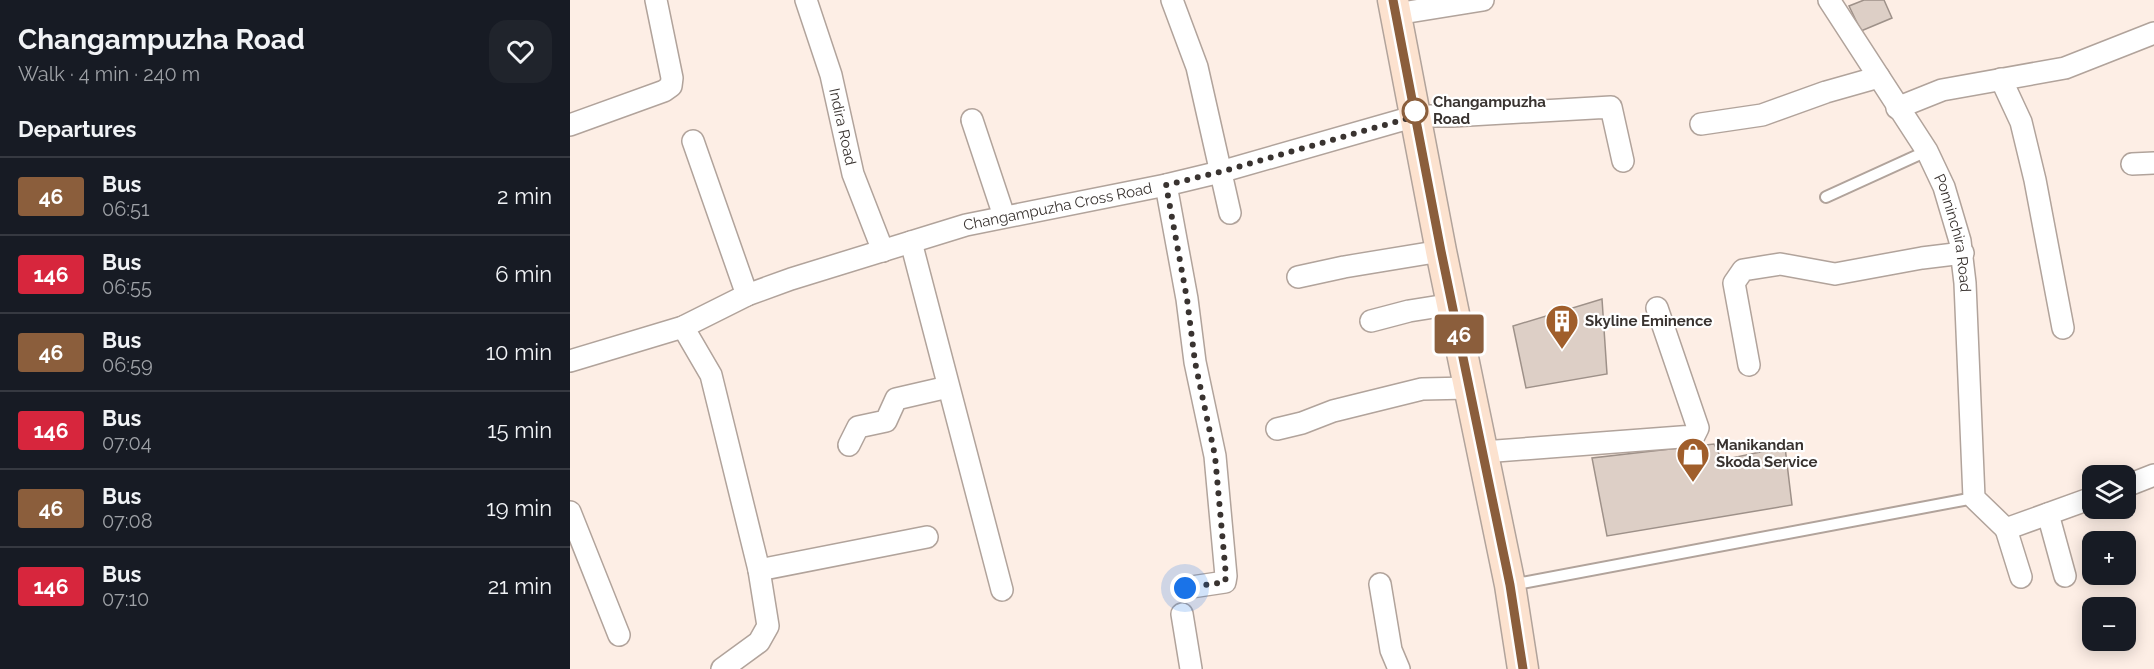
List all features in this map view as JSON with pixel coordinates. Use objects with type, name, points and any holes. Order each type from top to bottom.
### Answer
[{"type":"main road","points":[[1394,7],[1441,251],[1510,585],[1523,669]]},
{"type":"street","points":[[570,125],[664,91],[671,86],[672,78],[656,0]]},
{"type":"street","name":"Indira Road","points":[[806,0],[831,75],[853,174],[883,251]]},
{"type":"street","points":[[1172,0],[1197,67],[1230,213]]},
{"type":"street","points":[[1394,7],[1483,0]]},
{"type":"street","name":"Ponninchira Road","points":[[1829,0],[1926,151],[1944,187],[1962,253],[1974,498]]},
{"type":"street","points":[[1897,108],[1941,90],[2065,68],[2154,33]]},
{"type":"street","points":[[1701,124],[1762,115],[1826,92],[1879,77]]},
{"type":"street","points":[[2001,79],[2021,122],[2037,190],[2063,328]]},
{"type":"street","name":"Changampuzha Cross Road","points":[[570,362],[683,327],[747,295],[966,225],[1220,172],[1416,116],[1611,107],[1623,161]]},
{"type":"street","points":[[972,120],[1004,216]]},
{"type":"street","points":[[693,141],[747,295]]},
{"type":"street","points":[[2132,164],[2154,163]]},
{"type":"street","points":[[1166,185],[1187,299],[1195,362],[1215,456],[1226,576],[1225,582],[1217,585],[1185,588]]},
{"type":"street","points":[[911,242],[1002,590]]},
{"type":"street","points":[[1298,277],[1441,251]]},
{"type":"street","points":[[1749,365],[1734,283],[1743,270],[1780,264],[1835,274],[1962,253]]},
{"type":"street","points":[[1371,321],[1409,311],[1453,304]]},
{"type":"street","points":[[1483,452],[1694,435],[1698,428],[1657,308]]},
{"type":"street","points":[[683,327],[711,375],[759,570],[768,626],[759,642],[722,669]]},
{"type":"street","points":[[849,445],[858,427],[886,421],[896,399],[948,387]]},
{"type":"street","points":[[1277,429],[1302,423],[1333,411],[1422,389],[1470,388]]},
{"type":"street","points":[[2136,482],[2154,475]]},
{"type":"street","points":[[1974,498],[2007,529],[2021,578]]},
{"type":"street","points":[[2007,529],[2082,502]]},
{"type":"street","points":[[570,512],[619,635]]},
{"type":"street","points":[[2048,514],[2065,576]]},
{"type":"street","points":[[759,570],[927,537]]},
{"type":"street","points":[[1380,584],[1391,650],[1399,669]]},
{"type":"street","points":[[1182,614],[1191,669]]},
{"type":"lane","points":[[1826,197],[1926,151]]},
{"type":"lane","points":[[1510,585],[1974,498]]},
{"type":"building","points":[[1864,0],[1884,0],[1892,18],[1861,31],[1849,6]]},
{"type":"building","name":"Skyline Eminence","points":[[1602,299],[1607,374],[1526,388],[1513,326]]},
{"type":"building","name":"Manikandan Skoda Service","points":[[1714,444],[1722,460],[1785,447],[1792,505],[1607,536],[1592,458]]},
{"type":"bus line","name":"46","points":[[1393,0],[1441,251],[1510,585],[1523,669]]},
{"type":"place","name":"Changampuzha Road","points":[[1415,111]]},
{"type":"place","name":"Skyline Eminence","points":[[1562,350]]},
{"type":"place","name":"Manikandan Skoda Service","points":[[1693,483]]},
{"type":"route","points":[[1185,588],[1217,585],[1225,582],[1226,576],[1215,456],[1195,362],[1187,299],[1166,185],[1220,172],[1416,116],[1415,111]]}]
